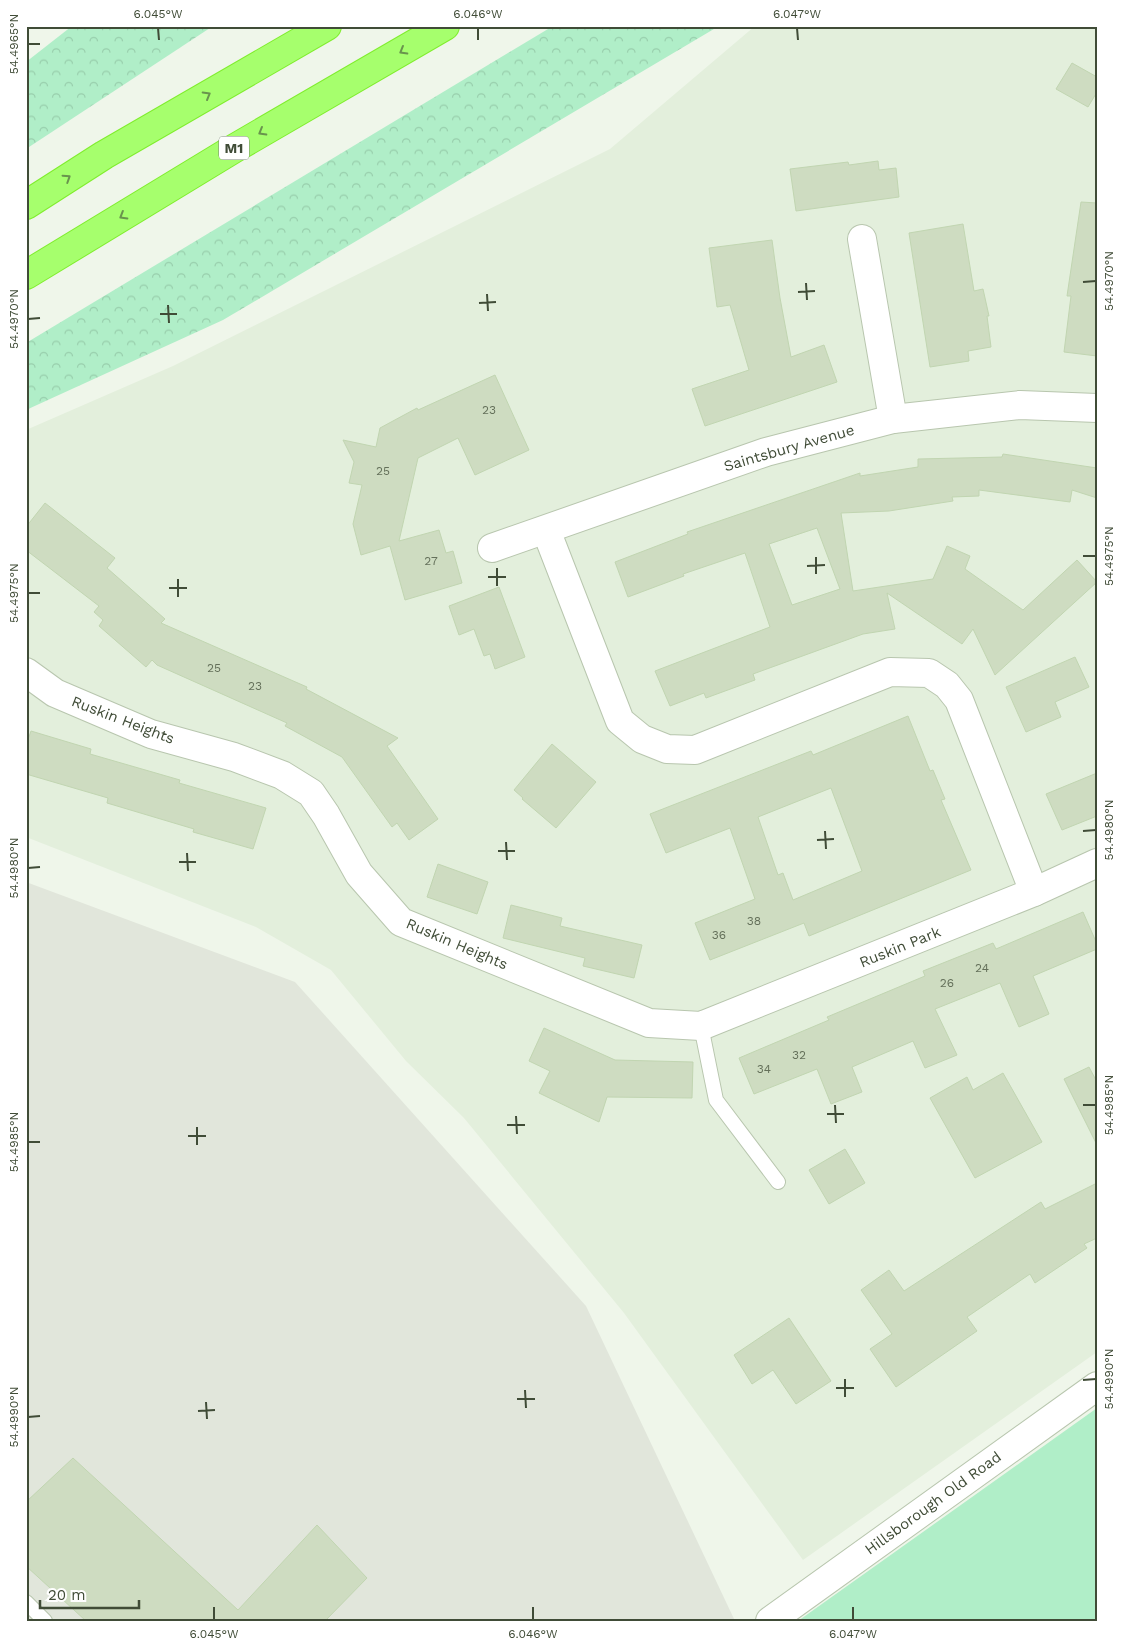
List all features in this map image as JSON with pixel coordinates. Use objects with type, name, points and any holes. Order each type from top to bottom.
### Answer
[{"type":"highway","points":[[26,205],[104,155],[327,26]]},
{"type":"highway","name":"M1","points":[[26,274],[235,148],[445,26]]},
{"type":"street","points":[[862,239],[892,419]]},
{"type":"street","name":"Saintsbury Avenue","points":[[492,548],[766,452],[892,419],[1020,405],[1097,408]]},
{"type":"street","points":[[546,530],[620,721],[642,739],[667,749],[694,750],[890,672],[930,673],[947,685],[960,700],[1034,892]]},
{"type":"street","name":"Ruskin Heights","points":[[26,672],[55,693],[152,734],[234,757],[274,772],[311,793],[326,815],[359,874],[401,922],[649,1023],[701,1026]]},
{"type":"street","name":"Ruskin Park","points":[[701,1026],[1034,892],[1097,863]]},
{"type":"street","name":"Hillsborough Old Road","points":[[770,1621],[1097,1386]]},
{"type":"lane","points":[[701,1026],[716,1100],[778,1182]]},
{"type":"lane","points":[[26,1602],[45,1621]]},
{"type":"shaded area","points":[[755,26],[1097,26],[1097,1352],[803,1560],[624,1313],[464,1118],[406,1061],[331,970],[256,927],[26,837],[26,430],[173,366],[610,149]]},
{"type":"shaded area","points":[[26,882],[295,982],[586,1306],[735,1621],[26,1621]]},
{"type":"green space","points":[[72,26],[213,26],[26,149],[26,62]]},
{"type":"green space","points":[[553,26],[719,26],[223,320],[26,410],[26,343]]},
{"type":"green space","points":[[1097,1408],[1097,1621],[798,1621]]},
{"type":"building","points":[[1072,63],[1097,77],[1097,92],[1088,107],[1056,89]]},
{"type":"building","points":[[878,161],[879,170],[896,168],[899,197],[796,211],[790,169],[848,162],[849,165]]},
{"type":"building","points":[[1081,202],[1097,203],[1097,356],[1064,352],[1071,296],[1067,296]]},
{"type":"building","points":[[963,224],[974,291],[983,289],[989,316],[987,316],[991,347],[968,351],[969,361],[930,367],[909,233]]},
{"type":"building","points":[[772,240],[791,357],[824,345],[837,382],[705,426],[692,389],[749,370],[730,305],[717,307],[709,248]]},
{"type":"building","points":[[495,375],[529,450],[475,475],[458,438],[418,458],[399,541],[439,530],[446,553],[453,551],[462,583],[405,600],[390,546],[361,555],[353,524],[362,485],[349,483],[354,462],[343,440],[376,447],[380,428],[417,408],[418,410]]},
{"type":"building","points":[[1003,454],[1097,468],[1097,498],[1072,490],[1070,502],[979,490],[979,496],[952,497],[953,501],[889,511],[841,513],[853,591],[933,579],[947,546],[970,556],[965,569],[1023,610],[1077,560],[1097,582],[995,675],[973,629],[962,644],[887,593],[895,629],[863,634],[753,674],[755,680],[706,698],[704,693],[670,706],[655,671],[770,627],[745,553],[683,574],[684,576],[628,597],[615,562],[688,534],[687,532],[860,473],[860,476],[918,467],[918,459],[1002,457]],"holes":[[[817,528],[840,589],[792,605],[769,544]]]},
{"type":"building","points":[[45,503],[115,558],[107,568],[165,619],[161,623],[307,687],[306,689],[398,738],[387,746],[438,819],[409,840],[397,823],[392,827],[342,757],[285,726],[287,723],[157,665],[152,660],[146,667],[99,626],[103,620],[94,612],[99,606],[26,550],[26,527]]},
{"type":"building","points":[[499,587],[525,657],[495,669],[490,654],[484,656],[474,629],[459,635],[449,606]]},
{"type":"building","points":[[1075,657],[1089,687],[1055,702],[1061,717],[1026,732],[1006,687]]},
{"type":"building","points":[[908,716],[930,771],[933,770],[945,799],[941,800],[971,870],[809,936],[804,923],[710,960],[695,923],[755,899],[730,828],[666,853],[650,814],[811,751],[813,755]],"holes":[[[831,788],[862,871],[793,900],[783,873],[778,875],[758,817]]]},
{"type":"building","points":[[31,731],[91,749],[90,754],[180,780],[179,783],[266,808],[253,849],[193,832],[194,829],[107,803],[108,798],[26,774],[26,745]]},
{"type":"building","points":[[552,744],[596,782],[556,828],[514,790]]},
{"type":"building","points":[[1097,773],[1097,816],[1062,830],[1046,794]]},
{"type":"building","points":[[438,864],[488,882],[477,914],[427,897]]},
{"type":"building","points":[[511,905],[562,918],[560,926],[642,945],[634,978],[583,966],[585,958],[503,938]]},
{"type":"building","points":[[1083,912],[1097,944],[1097,949],[1033,976],[1049,1014],[1019,1027],[1000,983],[935,1009],[957,1055],[925,1068],[913,1041],[852,1067],[862,1092],[831,1104],[817,1069],[754,1094],[739,1058],[829,1020],[827,1017],[925,976],[923,971],[993,943],[996,949]]},
{"type":"building","points":[[544,1028],[615,1060],[693,1062],[692,1098],[607,1097],[599,1122],[539,1093],[550,1071],[529,1061]]},
{"type":"building","points":[[1089,1067],[1097,1082],[1097,1145],[1064,1079]]},
{"type":"building","points":[[1003,1073],[1042,1142],[975,1178],[930,1098],[967,1077],[973,1090]]},
{"type":"building","points":[[845,1149],[865,1183],[829,1204],[809,1170]]},
{"type":"building","points":[[1097,1183],[1097,1238],[1084,1244],[1087,1248],[1035,1283],[1030,1274],[967,1317],[977,1331],[896,1387],[870,1349],[892,1334],[861,1290],[889,1270],[904,1291],[1041,1202],[1045,1209]]},
{"type":"building","points":[[789,1318],[831,1381],[796,1404],[773,1370],[752,1384],[734,1355]]},
{"type":"building","points":[[73,1458],[238,1610],[317,1525],[367,1578],[325,1621],[86,1621],[26,1566],[26,1502]]}]
